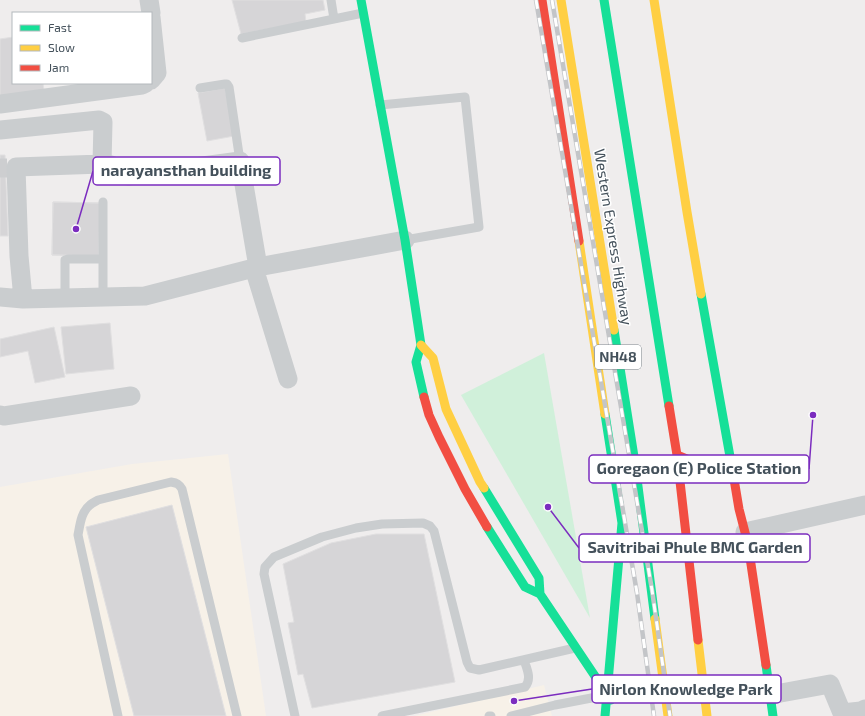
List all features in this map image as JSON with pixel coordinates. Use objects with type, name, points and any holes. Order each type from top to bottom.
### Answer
[{"type":"main road","points":[[361,0],[405,240],[421,345],[416,362],[437,412],[454,428],[480,482],[539,578],[540,594]]},
{"type":"main road","points":[[542,0],[622,523],[605,716]]},
{"type":"main road","name":"Western Express Highway","points":[[561,0],[635,463],[668,716]]},
{"type":"main road","name":"Western Express Highway","points":[[604,0],[676,455],[707,716]]},
{"type":"main road","points":[[654,0],[687,212],[739,509],[748,544],[773,716]]},
{"type":"main road","points":[[421,345],[432,358],[439,437],[465,489],[498,545],[525,586],[540,594],[614,706]]},
{"type":"main road","points":[[676,455],[734,480]]},
{"type":"main road","points":[[465,489],[480,482]]},
{"type":"street","points":[[149,0],[150,12]]},
{"type":"street","points":[[152,26],[157,73],[152,79]]},
{"type":"street","points":[[0,104],[144,84]]},
{"type":"street","points":[[0,130],[101,120],[103,122],[102,164]]},
{"type":"street","points":[[23,299],[11,167],[102,164],[111,165],[122,175],[128,176],[240,161],[256,267],[288,379]]},
{"type":"street","points":[[0,297],[23,299],[145,296],[256,267],[405,240]]},
{"type":"street","points":[[0,414],[4,416],[131,396]]},
{"type":"street","points":[[745,532],[865,505]]},
{"type":"street","points":[[770,695],[830,684],[842,713],[861,711],[865,709]]},
{"type":"lane","points":[[331,0],[334,19]]},
{"type":"lane","points":[[242,38],[364,13]]},
{"type":"lane","points":[[200,88],[225,84],[229,87],[240,161]]},
{"type":"lane","points":[[380,105],[465,97],[479,227],[405,240]]},
{"type":"lane","points":[[103,202],[103,297]]},
{"type":"lane","points":[[65,298],[65,260],[103,259]]},
{"type":"lane","points":[[118,716],[78,535],[81,521],[85,510],[98,500],[171,482],[176,482],[182,489],[237,716]]},
{"type":"lane","points":[[295,716],[264,574],[265,567],[274,557],[322,537],[356,528],[382,524],[423,523],[430,526],[434,531],[467,662],[470,668],[479,670],[575,648]]},
{"type":"lane","points":[[382,716],[525,687],[529,683],[529,678],[524,660]]},
{"type":"lane","points":[[511,716],[607,695]]},
{"type":"shaded area","points":[[228,454],[266,716],[0,716],[0,487],[132,464]]},
{"type":"shaded area","points":[[544,685],[552,716],[414,716]]},
{"type":"green space","points":[[544,353],[590,618],[461,395]]},
{"type":"building","points":[[232,0],[323,0],[325,10],[305,14],[306,22],[241,34]]},
{"type":"building","points":[[12,37],[12,84],[43,84],[44,91],[0,99],[0,39]]},
{"type":"building","points":[[225,88],[234,136],[207,141],[198,93]]},
{"type":"building","points":[[0,155],[5,155],[8,236],[0,236]]},
{"type":"building","points":[[53,202],[100,203],[99,256],[52,255]]},
{"type":"building","points":[[53,202],[100,203],[99,256],[52,255]]},
{"type":"building","points":[[110,323],[114,369],[66,374],[61,327]]},
{"type":"building","points":[[54,327],[65,377],[35,383],[28,351],[0,357],[0,339]]},
{"type":"building","points":[[172,505],[226,716],[134,716],[86,527]]},
{"type":"building","points":[[376,534],[424,534],[455,682],[312,708],[303,674],[298,675],[288,623],[294,622],[283,564],[331,543]]},
{"type":"tunnel","points":[[0,168],[7,168]]},
{"type":"railway","points":[[536,0],[637,593],[654,716]]},
{"type":"railway","points":[[552,0],[652,590],[670,716]]},
{"type":"traffic: fast","points":[[361,0],[405,240],[421,345],[416,362],[424,397]]},
{"type":"traffic: fast","points":[[604,0],[669,406]]},
{"type":"traffic: fast","points":[[701,294],[734,479]]},
{"type":"traffic: fast","points":[[614,330],[635,463],[655,619]]},
{"type":"traffic: fast","points":[[605,414],[622,523],[605,716]]},
{"type":"traffic: fast","points":[[484,488],[539,578],[540,594],[611,700]]},
{"type":"traffic: fast","points":[[487,527],[525,587],[540,594]]},
{"type":"traffic: fast","points":[[766,665],[773,716]]},
{"type":"traffic: slow","points":[[561,0],[614,330]]},
{"type":"traffic: slow","points":[[654,0],[701,294]]},
{"type":"traffic: slow","points":[[579,241],[605,414]]},
{"type":"traffic: slow","points":[[421,345],[433,358],[446,409],[484,488]]},
{"type":"traffic: slow","points":[[655,619],[668,716]]},
{"type":"traffic: slow","points":[[698,640],[707,716]]},
{"type":"traffic: jam","points":[[542,0],[579,241]]},
{"type":"traffic: jam","points":[[424,397],[429,415],[439,437],[465,489],[487,527]]},
{"type":"traffic: jam","points":[[669,406],[677,455],[698,640]]},
{"type":"traffic: jam","points":[[677,455],[734,479],[739,509],[748,544],[766,665]]},
{"type":"place","name":"narayansthan building","points":[[76,229]]},
{"type":"place","name":"Goregaon (E) Police Station","points":[[813,415]]},
{"type":"place","name":"Savitribai Phule BMC Garden","points":[[548,507]]},
{"type":"place","name":"Nirlon Knowledge Park","points":[[514,701]]}]
